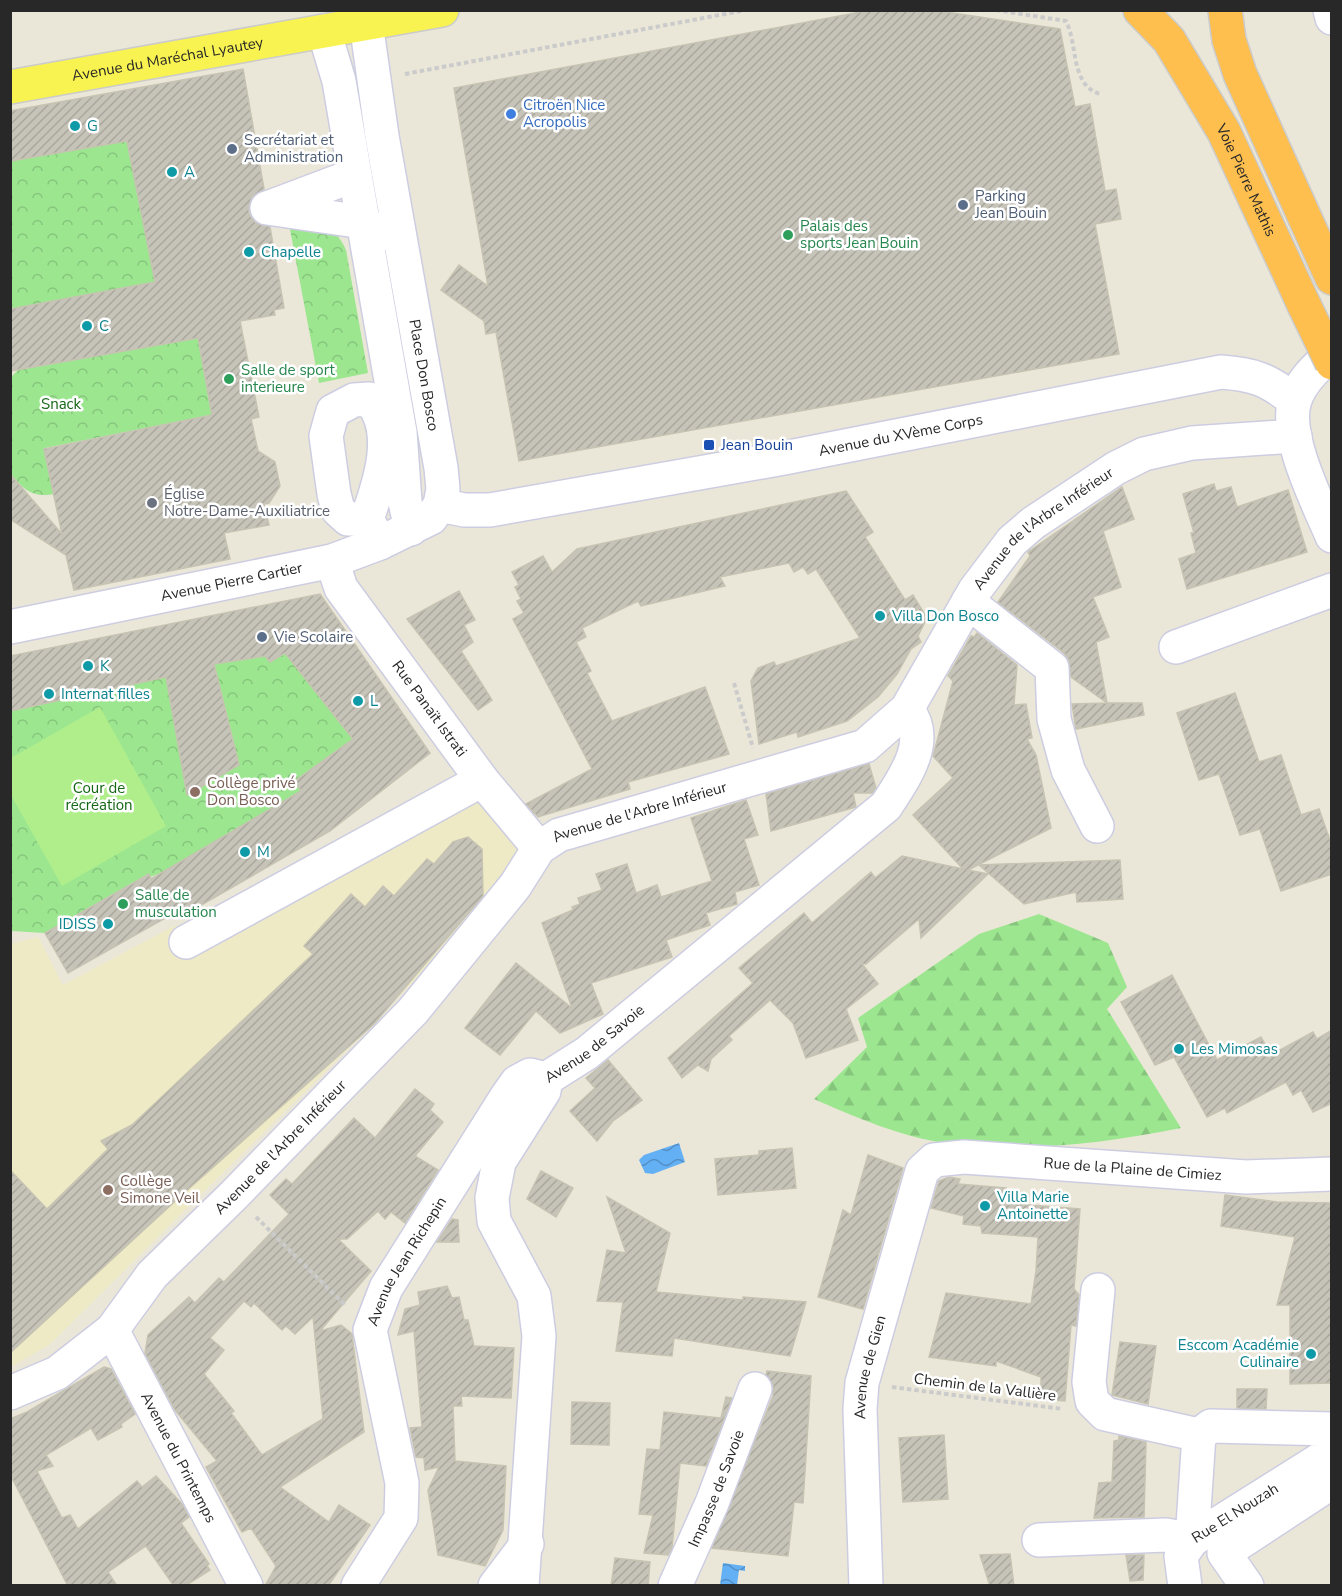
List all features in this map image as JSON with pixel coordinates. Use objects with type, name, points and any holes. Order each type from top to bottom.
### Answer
[{"type":"highway","name":"Voie Pierre Mathis","points":[[1140,10],[1169,40],[1224,132],[1332,363]]},
{"type":"highway","points":[[1225,10],[1229,40],[1240,74],[1332,278]]},
{"type":"main road","name":"Avenue du Maréchal Lyautey","points":[[10,87],[442,10]]},
{"type":"street","points":[[1330,10],[1332,18]]},
{"type":"street","name":"Place Don Bosco","points":[[366,23],[382,136],[441,468],[443,489],[440,505]]},
{"type":"street","points":[[324,30],[339,81],[400,432],[405,502],[411,529]]},
{"type":"street","points":[[382,136],[355,175],[267,208],[363,222],[401,246]]},
{"type":"street","points":[[1332,353],[1313,371],[1294,400],[1295,436],[1308,478],[1332,536]]},
{"type":"street","name":"Avenue du XVème Corps","points":[[440,505],[464,510],[490,510],[784,458],[1221,372],[1248,373],[1272,383],[1294,400]]},
{"type":"street","name":"Avenue de l'Arbre Inférieur","points":[[10,1394],[57,1373],[112,1329],[152,1275],[234,1195],[413,1011],[515,886],[540,848],[559,835],[865,746],[907,709],[968,602],[1012,541],[1033,522],[1116,468],[1144,454],[1192,443],[1295,436]]},
{"type":"street","name":"Avenue Pierre Cartier","points":[[10,627],[333,561],[373,531],[411,529],[430,518],[440,505]]},
{"type":"street","name":"Rue Panaït Istrati","points":[[333,561],[341,588],[482,780],[540,848]]},
{"type":"street","points":[[1176,647],[1332,590]]},
{"type":"street","points":[[968,602],[1052,668],[1054,719],[1068,770],[1097,826]]},
{"type":"street","name":"Avenue de Savoie","points":[[522,1586],[539,1336],[534,1296],[494,1221],[492,1198],[499,1162],[544,1091],[546,1080],[587,1053],[886,806],[911,768],[917,737],[916,720],[907,709]]},
{"type":"street","points":[[186,942],[482,780]]},
{"type":"street","name":"Avenue Jean Richepin","points":[[358,1586],[401,1518],[402,1482],[370,1330],[386,1288],[507,1096],[517,1082],[530,1075],[546,1080]]},
{"type":"street","name":"Rue de la Plaine de Cimiez","points":[[934,1160],[964,1157],[1246,1177],[1332,1174]]},
{"type":"street","name":"Avenue de Gien","points":[[866,1586],[860,1408],[862,1383],[922,1171],[934,1160]]},
{"type":"street","points":[[1098,1290],[1089,1382],[1092,1401],[1105,1414],[1199,1435],[1211,1426],[1332,1429]]},
{"type":"street","name":"Avenue du Printemps","points":[[112,1329],[246,1586]]},
{"type":"street","name":"Impasse de Savoie","points":[[675,1586],[712,1503],[755,1389]]},
{"type":"street","name":"Rue El Nouzah","points":[[1192,1540],[1199,1435]]},
{"type":"street","name":"Rue El Nouzah","points":[[1192,1540],[1332,1452]]},
{"type":"street","points":[[1247,1586],[1224,1553],[1332,1482]]},
{"type":"street","points":[[1039,1540],[1166,1535],[1192,1540],[1181,1556],[1185,1586]]},
{"type":"street","points":[[495,1586],[526,1544]]},
{"type":"path","points":[[400,81],[406,74],[746,10]]},
{"type":"path","points":[[996,10],[1066,21],[1079,73],[1089,89],[1101,94]]},
{"type":"path","points":[[734,683],[762,777]]},
{"type":"path","points":[[234,1195],[370,1330]]},
{"type":"path","name":"Chemin de la Vallière","points":[[862,1383],[1105,1414]]},
{"type":"shaded area","name":"Collège Simone Veil","points":[[480,798],[518,847],[488,903],[361,1036],[49,1345],[11,1367],[11,944],[38,937],[63,985],[176,925],[196,957]]},
{"type":"green space","points":[[127,141],[155,282],[11,309],[11,161]]},
{"type":"green space","points":[[289,224],[323,227],[330,230],[336,234],[346,250],[368,373],[319,383]]},
{"type":"green space","name":"Snack","points":[[198,338],[214,427],[201,417],[45,448],[54,494],[34,494],[11,474],[10,378],[18,370]]},
{"type":"green space","name":"Cour de récréation","points":[[242,645],[246,659],[265,656],[270,662],[285,653],[353,739],[295,781],[301,791],[161,873],[150,877],[148,874],[45,933],[11,931],[10,711],[166,677],[188,794],[239,765],[211,651]]},
{"type":"green space","points":[[100,707],[166,826],[62,886],[11,795],[11,758]]},
{"type":"green space","points":[[1039,914],[1108,943],[1127,987],[1107,1009],[1181,1128],[1063,1145],[973,1146],[910,1136],[814,1099],[867,1047],[858,1018],[979,934]]},
{"type":"water","points":[[679,1143],[685,1162],[653,1174],[645,1173],[639,1160],[644,1155]]},
{"type":"water","points":[[723,1563],[745,1566],[745,1571],[739,1570],[737,1585],[720,1585]]},
{"type":"building","name":"Palais des sports Jean Bouin","points":[[871,10],[933,10],[1060,29],[1075,107],[1090,104],[1105,191],[1116,189],[1121,219],[1095,224],[1119,354],[519,461],[496,332],[486,334],[484,321],[441,290],[459,265],[488,286],[454,88]]},
{"type":"building","points":[[243,69],[264,189],[252,197],[249,214],[256,223],[270,227],[284,308],[274,310],[275,315],[240,321],[259,417],[251,419],[258,451],[275,462],[280,486],[269,503],[264,504],[269,525],[224,533],[230,559],[74,590],[66,555],[10,519],[10,474],[62,534],[44,449],[212,415],[198,338],[10,371],[10,309],[155,282],[127,141],[10,161],[10,111]]},
{"type":"building","points":[[1214,484],[1216,491],[1231,487],[1237,507],[1288,490],[1307,552],[1187,589],[1179,559],[1196,553],[1191,533],[1194,533],[1183,494]]},
{"type":"building","points":[[1122,487],[1134,519],[1103,531],[1121,587],[1093,597],[1109,637],[1096,642],[1107,703],[1071,677],[1069,660],[1064,653],[998,602],[1030,556],[1028,552]]},
{"type":"building","points":[[846,491],[873,532],[865,537],[905,600],[913,595],[927,618],[918,636],[921,642],[911,649],[897,674],[878,697],[847,721],[798,737],[797,732],[759,744],[751,681],[758,668],[774,662],[776,666],[860,638],[816,569],[808,574],[803,567],[794,572],[789,563],[720,577],[725,586],[641,606],[638,601],[582,628],[586,637],[576,642],[591,671],[587,673],[612,721],[705,687],[729,754],[628,782],[630,789],[538,817],[526,804],[592,769],[513,619],[524,613],[517,601],[521,599],[515,587],[519,585],[512,572],[543,556],[552,572],[577,549]]},
{"type":"building","points":[[459,591],[475,620],[464,625],[473,642],[461,651],[492,700],[478,710],[407,619]]},
{"type":"building","points":[[320,594],[430,753],[330,831],[184,915],[181,909],[68,973],[45,933],[149,874],[151,879],[301,791],[295,781],[353,739],[285,653],[270,662],[265,656],[214,664],[239,765],[187,795],[166,677],[10,711],[10,656]]},
{"type":"building","points":[[977,633],[1017,665],[1014,705],[1026,704],[1032,738],[1027,739],[1036,755],[1051,828],[968,870],[988,874],[921,938],[919,919],[866,964],[862,964],[878,984],[846,1009],[858,1040],[806,1058],[793,1023],[770,1000],[729,1036],[732,1040],[711,1059],[708,1071],[698,1065],[682,1078],[668,1058],[753,983],[739,968],[804,913],[812,923],[871,872],[875,878],[902,856],[963,869],[913,815],[953,778],[933,756],[953,681],[948,676],[971,636],[974,637]]},
{"type":"building","points":[[1235,693],[1259,762],[1281,755],[1301,815],[1319,809],[1332,846],[1332,874],[1281,891],[1260,829],[1240,835],[1219,774],[1199,780],[1177,713]]},
{"type":"building","points":[[1142,703],[1144,715],[1076,729],[1072,704]]},
{"type":"building","points":[[869,764],[876,788],[872,793],[853,793],[856,807],[771,831],[766,794]]},
{"type":"building","points":[[746,800],[758,835],[744,839],[759,885],[735,892],[737,904],[706,913],[710,925],[666,940],[672,957],[591,983],[603,1014],[560,1033],[536,1011],[500,1055],[465,1028],[516,963],[572,1008],[542,923],[573,910],[572,907],[580,904],[578,898],[602,890],[596,874],[627,864],[636,893],[657,885],[661,897],[712,881],[691,818]]},
{"type":"building","points":[[468,837],[482,849],[483,896],[374,1024],[184,1193],[10,1353],[10,1170],[47,1209],[108,1149],[101,1141],[132,1125],[313,954],[304,946],[351,894],[365,907],[383,886],[394,896],[427,859],[434,864],[453,842]]},
{"type":"building","points":[[1120,860],[1123,899],[1077,902],[1076,892],[1024,904],[979,865]]},
{"type":"building","name":"Les Mimosas","points":[[1172,975],[1217,1060],[1261,1037],[1271,1055],[1313,1032],[1317,1039],[1332,1030],[1332,1103],[1313,1112],[1301,1090],[1293,1095],[1286,1082],[1227,1113],[1225,1108],[1207,1117],[1174,1057],[1155,1065],[1121,1002]]},
{"type":"building","points":[[608,1060],[642,1100],[613,1121],[597,1141],[570,1111],[595,1088],[586,1078]]},
{"type":"building","points":[[415,1089],[434,1104],[430,1110],[443,1122],[415,1156],[438,1170],[405,1223],[391,1212],[385,1219],[378,1211],[347,1239],[338,1239],[371,1271],[320,1331],[341,1325],[352,1334],[364,1432],[280,1487],[329,1522],[339,1505],[370,1525],[328,1586],[265,1586],[276,1566],[251,1528],[242,1532],[206,1467],[217,1461],[175,1410],[145,1353],[148,1335],[189,1297],[195,1303],[219,1278],[224,1282],[289,1214],[270,1195],[286,1179],[292,1184],[354,1118],[375,1138]],"holes":[[[244,1301],[251,1307],[254,1303],[282,1330],[286,1326],[295,1334],[313,1317],[323,1419],[262,1455],[231,1413],[234,1411],[204,1374],[224,1350],[210,1338]]]},
{"type":"building","points":[[792,1148],[796,1188],[718,1195],[715,1159],[759,1155],[759,1151]]},
{"type":"building","points":[[868,1155],[903,1168],[863,1309],[818,1297],[843,1210],[851,1215]]},
{"type":"building","points":[[541,1171],[573,1188],[556,1217],[527,1199]]},
{"type":"building","points":[[949,1177],[960,1179],[958,1184],[1006,1188],[1005,1203],[1080,1209],[1074,1289],[1079,1295],[1076,1326],[1071,1325],[1065,1401],[1041,1399],[1041,1377],[996,1361],[996,1366],[929,1357],[946,1293],[1031,1304],[1036,1271],[1038,1237],[982,1233],[981,1226],[963,1224],[964,1216],[931,1208],[939,1181]]},
{"type":"building","points":[[1225,1195],[1277,1202],[1332,1203],[1332,1383],[1290,1384],[1290,1305],[1277,1305],[1295,1237],[1221,1226]]},
{"type":"building","points":[[607,1197],[670,1233],[656,1292],[743,1300],[743,1297],[806,1302],[790,1356],[674,1338],[672,1356],[616,1351],[623,1302],[597,1301],[607,1250],[626,1253]]},
{"type":"building","points":[[452,1219],[458,1220],[459,1242],[437,1242]]},
{"type":"building","points":[[447,1286],[452,1298],[459,1297],[464,1320],[468,1320],[474,1346],[514,1348],[511,1398],[461,1396],[462,1406],[453,1406],[455,1461],[506,1466],[503,1530],[485,1566],[438,1555],[428,1490],[439,1467],[425,1470],[424,1458],[416,1457],[410,1428],[422,1427],[414,1331],[398,1335],[405,1309],[420,1305],[418,1292]]},
{"type":"building","points":[[1120,1342],[1156,1346],[1148,1404],[1112,1395]]},
{"type":"building","points":[[104,1367],[111,1369],[135,1414],[121,1424],[122,1427],[98,1440],[91,1428],[46,1455],[53,1466],[37,1471],[62,1518],[70,1515],[78,1529],[137,1481],[142,1487],[156,1476],[182,1504],[189,1517],[181,1523],[209,1564],[207,1566],[210,1570],[185,1586],[174,1586],[146,1546],[108,1572],[117,1586],[68,1586],[13,1480],[10,1481],[10,1419],[27,1412]]},
{"type":"building","points":[[767,1371],[811,1376],[803,1503],[794,1502],[788,1556],[712,1548],[773,1396],[773,1385],[766,1375]]},
{"type":"building","points":[[1237,1389],[1267,1389],[1266,1409],[1237,1408]]},
{"type":"building","points":[[726,1397],[732,1398],[706,1466],[680,1463],[672,1548],[668,1555],[644,1553],[653,1515],[639,1514],[647,1449],[660,1450],[664,1412],[721,1418]]},
{"type":"building","points":[[572,1402],[610,1403],[609,1445],[571,1444]]},
{"type":"building","points":[[944,1435],[948,1499],[903,1502],[899,1438]]},
{"type":"building","points":[[1119,1436],[1146,1442],[1144,1517],[1094,1518],[1099,1483],[1112,1482],[1114,1441],[1119,1440]]},
{"type":"building","points":[[1010,1554],[1014,1586],[990,1586],[980,1555]]},
{"type":"building","points":[[1126,1555],[1144,1555],[1143,1580],[1130,1581]]},
{"type":"building","points":[[615,1558],[650,1562],[648,1586],[611,1586]]},
{"type":"place","name":"Citroën Nice Acropolis","points":[[511,114]]},
{"type":"place","name":"G","points":[[75,126]]},
{"type":"place","name":"Secrétariat et Administration","points":[[232,149]]},
{"type":"place","name":"A","points":[[172,172]]},
{"type":"place","name":"Parking Jean Bouin","points":[[963,205]]},
{"type":"place","name":"Palais des sports Jean Bouin","points":[[788,235]]},
{"type":"place","name":"Chapelle","points":[[249,252]]},
{"type":"place","name":"C","points":[[87,326]]},
{"type":"place","name":"Salle de sport interieure","points":[[229,379]]},
{"type":"place","name":"Jean Bouin","points":[[709,445]]},
{"type":"place","name":"Église Notre-Dame-Auxiliatrice","points":[[152,503]]},
{"type":"place","name":"Villa Don Bosco","points":[[880,616]]},
{"type":"place","name":"Vie Scolaire","points":[[262,637]]},
{"type":"place","name":"K","points":[[88,666]]},
{"type":"place","name":"Internat filles","points":[[49,694]]},
{"type":"place","name":"L","points":[[358,701]]},
{"type":"place","name":"Collège privé Don Bosco","points":[[195,792]]},
{"type":"place","name":"M","points":[[245,852]]},
{"type":"place","name":"Salle de musculation","points":[[123,904]]},
{"type":"place","name":"IDISS","points":[[108,924]]},
{"type":"place","name":"Les Mimosas","points":[[1179,1049]]},
{"type":"place","name":"Collège Simone Veil","points":[[108,1190]]},
{"type":"place","name":"Villa Marie Antoinette","points":[[985,1206]]},
{"type":"place","name":"Esccom Académie Culinaire","points":[[1311,1354]]}]
